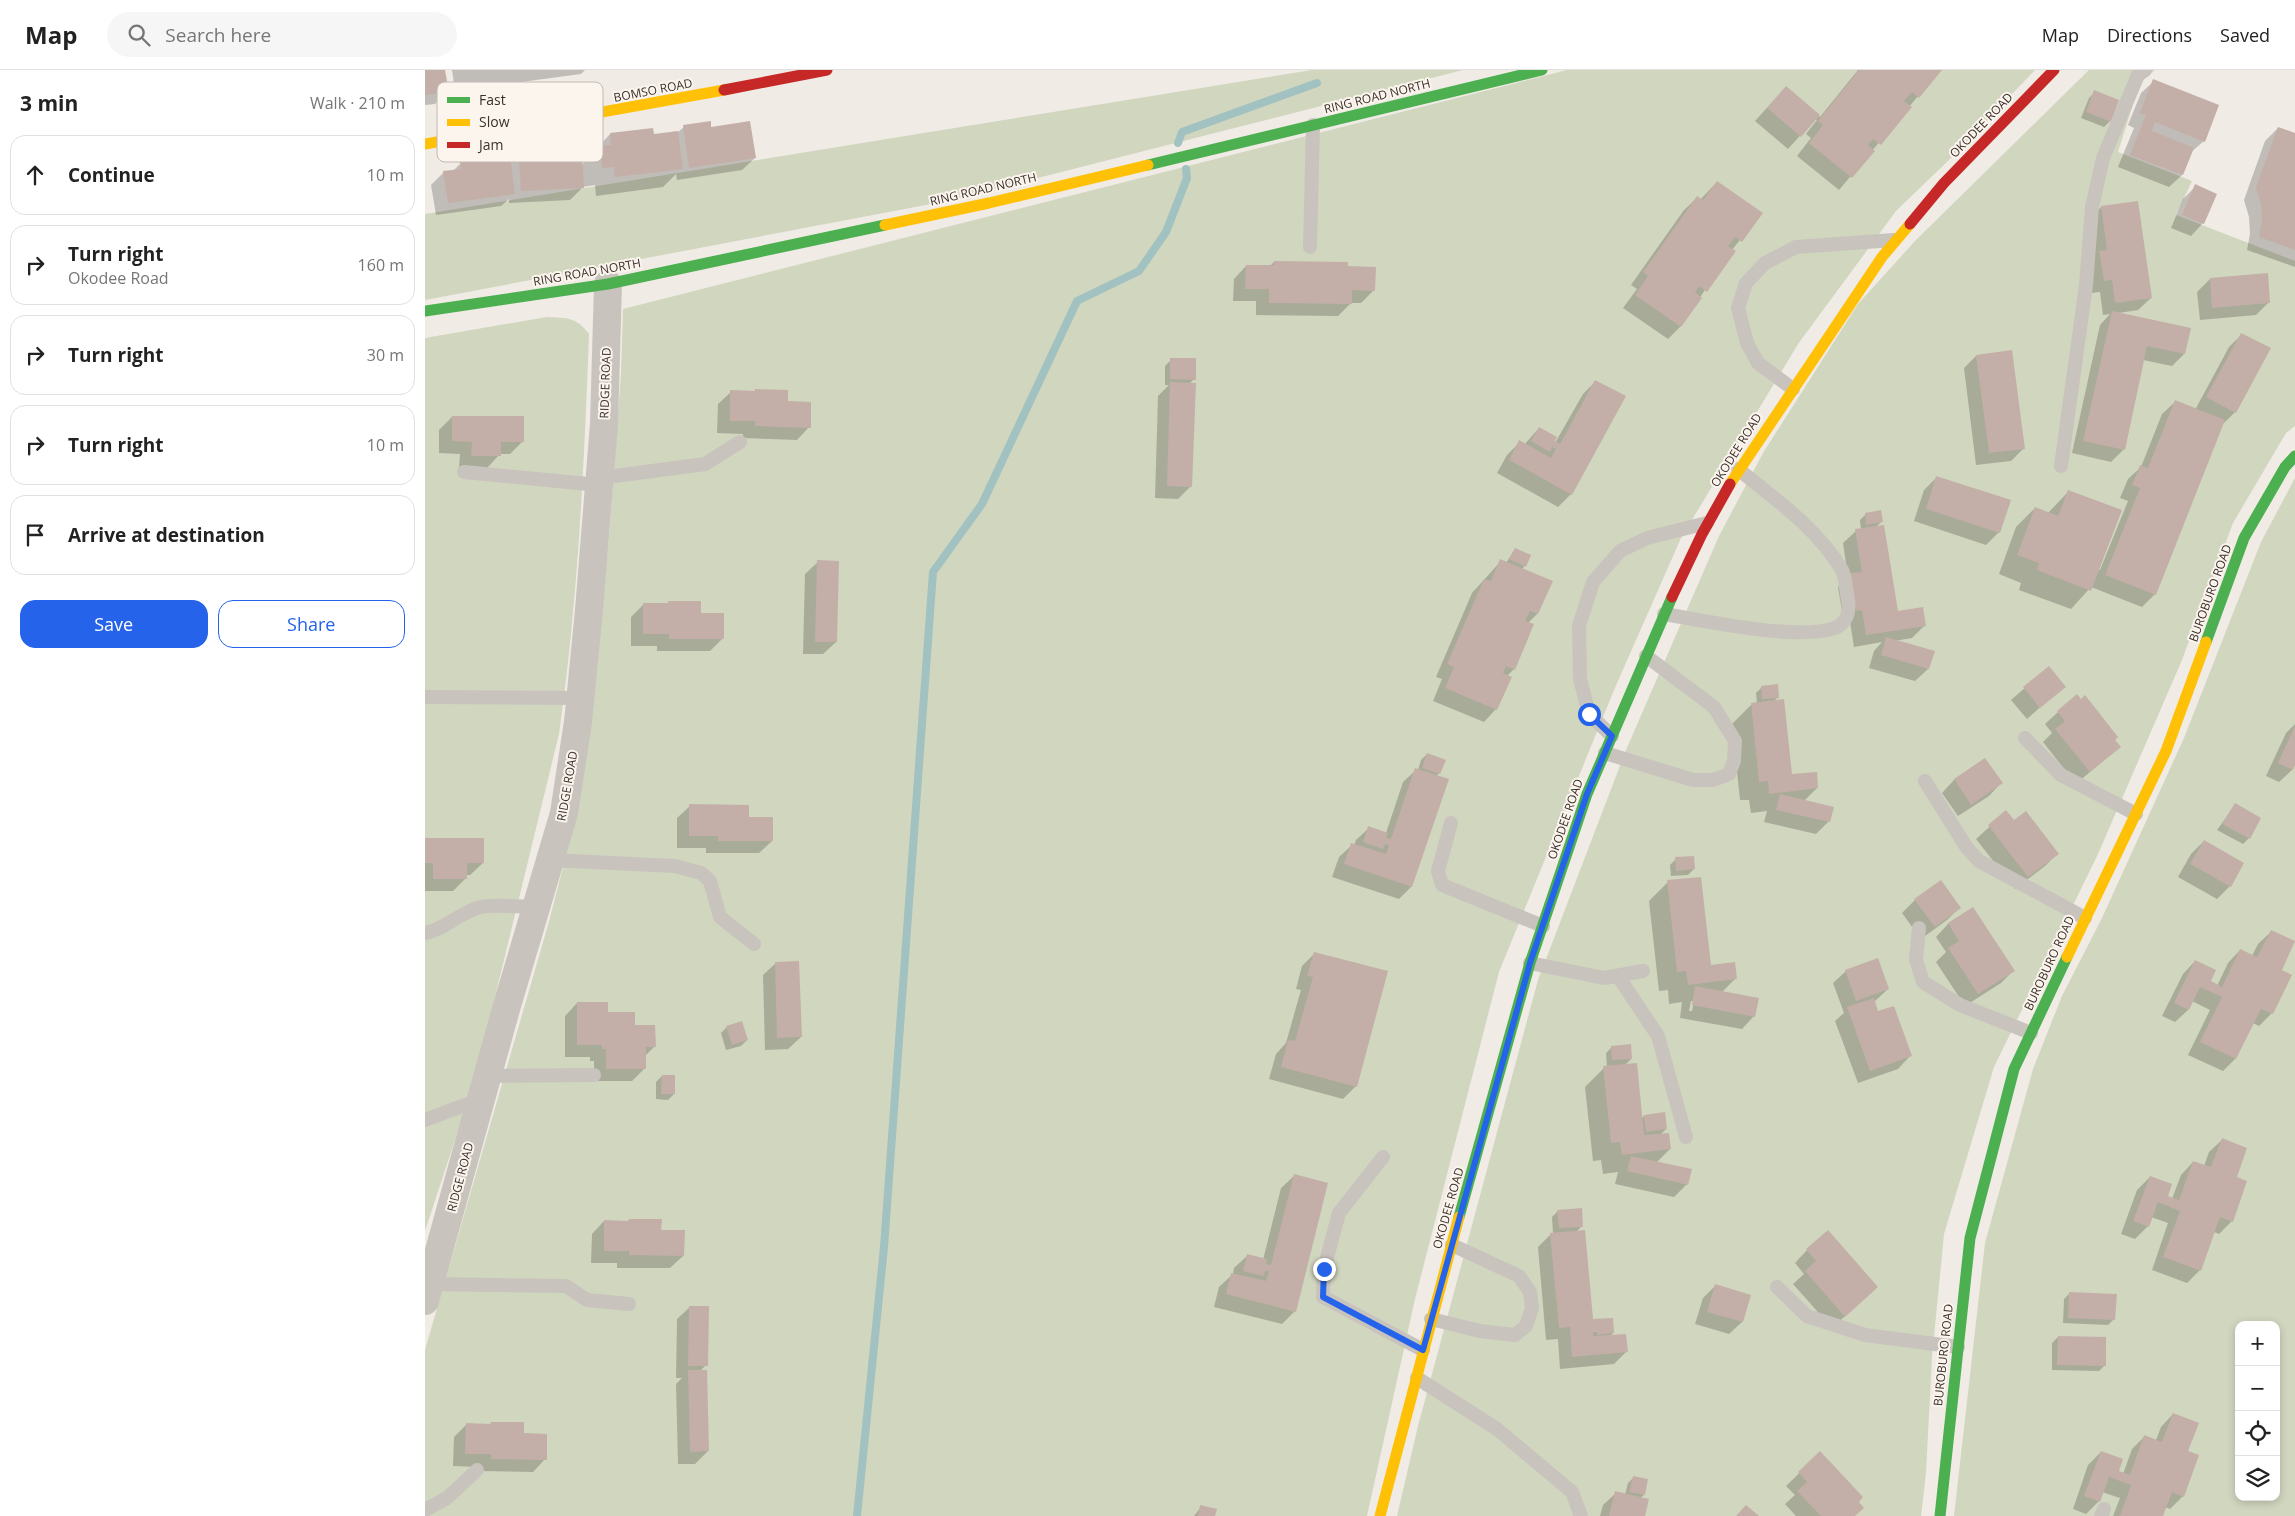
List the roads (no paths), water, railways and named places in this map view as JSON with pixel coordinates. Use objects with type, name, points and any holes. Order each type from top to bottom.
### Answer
[{"type":"street","name":"BOMSO ROAD","points":[[603,113],[827,70]]},
{"type":"street","name":"RING ROAD NORTH","points":[[425,311],[608,284],[989,203],[1542,70]]},
{"type":"street","name":"OKODEE ROAD","points":[[1380,1516],[1431,1319],[1530,963],[1587,794],[1664,614],[1708,523],[1738,469],[1882,257],[1944,183],[2054,70]]},
{"type":"street","name":"RIDGE ROAD","points":[[428,1293],[549,860],[564,813],[581,698],[604,424],[608,284]]},
{"type":"street","name":"BUROBURO ROAD","points":[[1940,1516],[1969,1238],[2014,1069],[2166,751],[2245,538],[2285,467],[2295,456]]},
{"type":"lane","points":[[2061,466],[2086,286],[2092,207],[2103,158],[2138,75],[2145,70]]},
{"type":"lane","points":[[1311,247],[1313,125]]},
{"type":"lane","points":[[1793,389],[1759,363],[1747,343],[1738,308],[1746,283],[1765,263],[1797,247],[1897,240]]},
{"type":"lane","points":[[464,472],[599,482],[705,464],[740,442]]},
{"type":"lane","points":[[1664,614],[1744,627],[1805,632],[1836,627],[1847,618],[1849,607],[1843,571],[1809,528],[1738,469]]},
{"type":"lane","points":[[1612,736],[1589,714],[1580,679],[1579,626],[1593,582],[1620,550],[1647,538],[1708,523]]},
{"type":"lane","points":[[1605,753],[1693,780],[1713,780],[1729,774],[1734,761],[1735,741],[1714,707],[1646,656]]},
{"type":"lane","points":[[425,697],[581,698]]},
{"type":"lane","points":[[2025,738],[2061,775],[2136,814]]},
{"type":"lane","points":[[1925,781],[1967,848],[1979,861],[2085,918]]},
{"type":"lane","points":[[1451,823],[1438,871],[1442,885],[1543,926]]},
{"type":"lane","points":[[549,860],[675,866],[701,874],[710,881],[720,917],[754,944]]},
{"type":"lane","points":[[425,933],[438,930],[458,917],[481,907],[536,907]]},
{"type":"lane","points":[[1919,928],[1916,960],[1923,982],[1961,1005],[2031,1033]]},
{"type":"lane","points":[[1530,963],[1603,978],[1643,971]]},
{"type":"lane","points":[[1618,976],[1658,1036],[1686,1137]]},
{"type":"lane","points":[[425,1120],[485,1088],[594,1076]]},
{"type":"lane","points":[[1383,1157],[1339,1213],[1324,1269],[1323,1297],[1423,1350]]},
{"type":"lane","points":[[1431,1319],[1480,1331],[1515,1335],[1526,1326],[1532,1308],[1530,1292],[1519,1276],[1452,1245]]},
{"type":"lane","points":[[428,1293],[565,1286],[587,1300],[629,1304]]},
{"type":"lane","points":[[1777,1287],[1807,1316],[1865,1335],[1958,1347]]},
{"type":"lane","points":[[1417,1378],[1497,1430],[1557,1479],[1572,1492],[1581,1516]]},
{"type":"lane","points":[[425,1510],[447,1498],[477,1470]]},
{"type":"waterway","points":[[1178,143],[1182,132],[1317,83]]},
{"type":"waterway","points":[[857,1516],[884,1247],[933,572],[982,504],[1077,301],[1139,271],[1166,232],[1187,178],[1186,169]]}]
